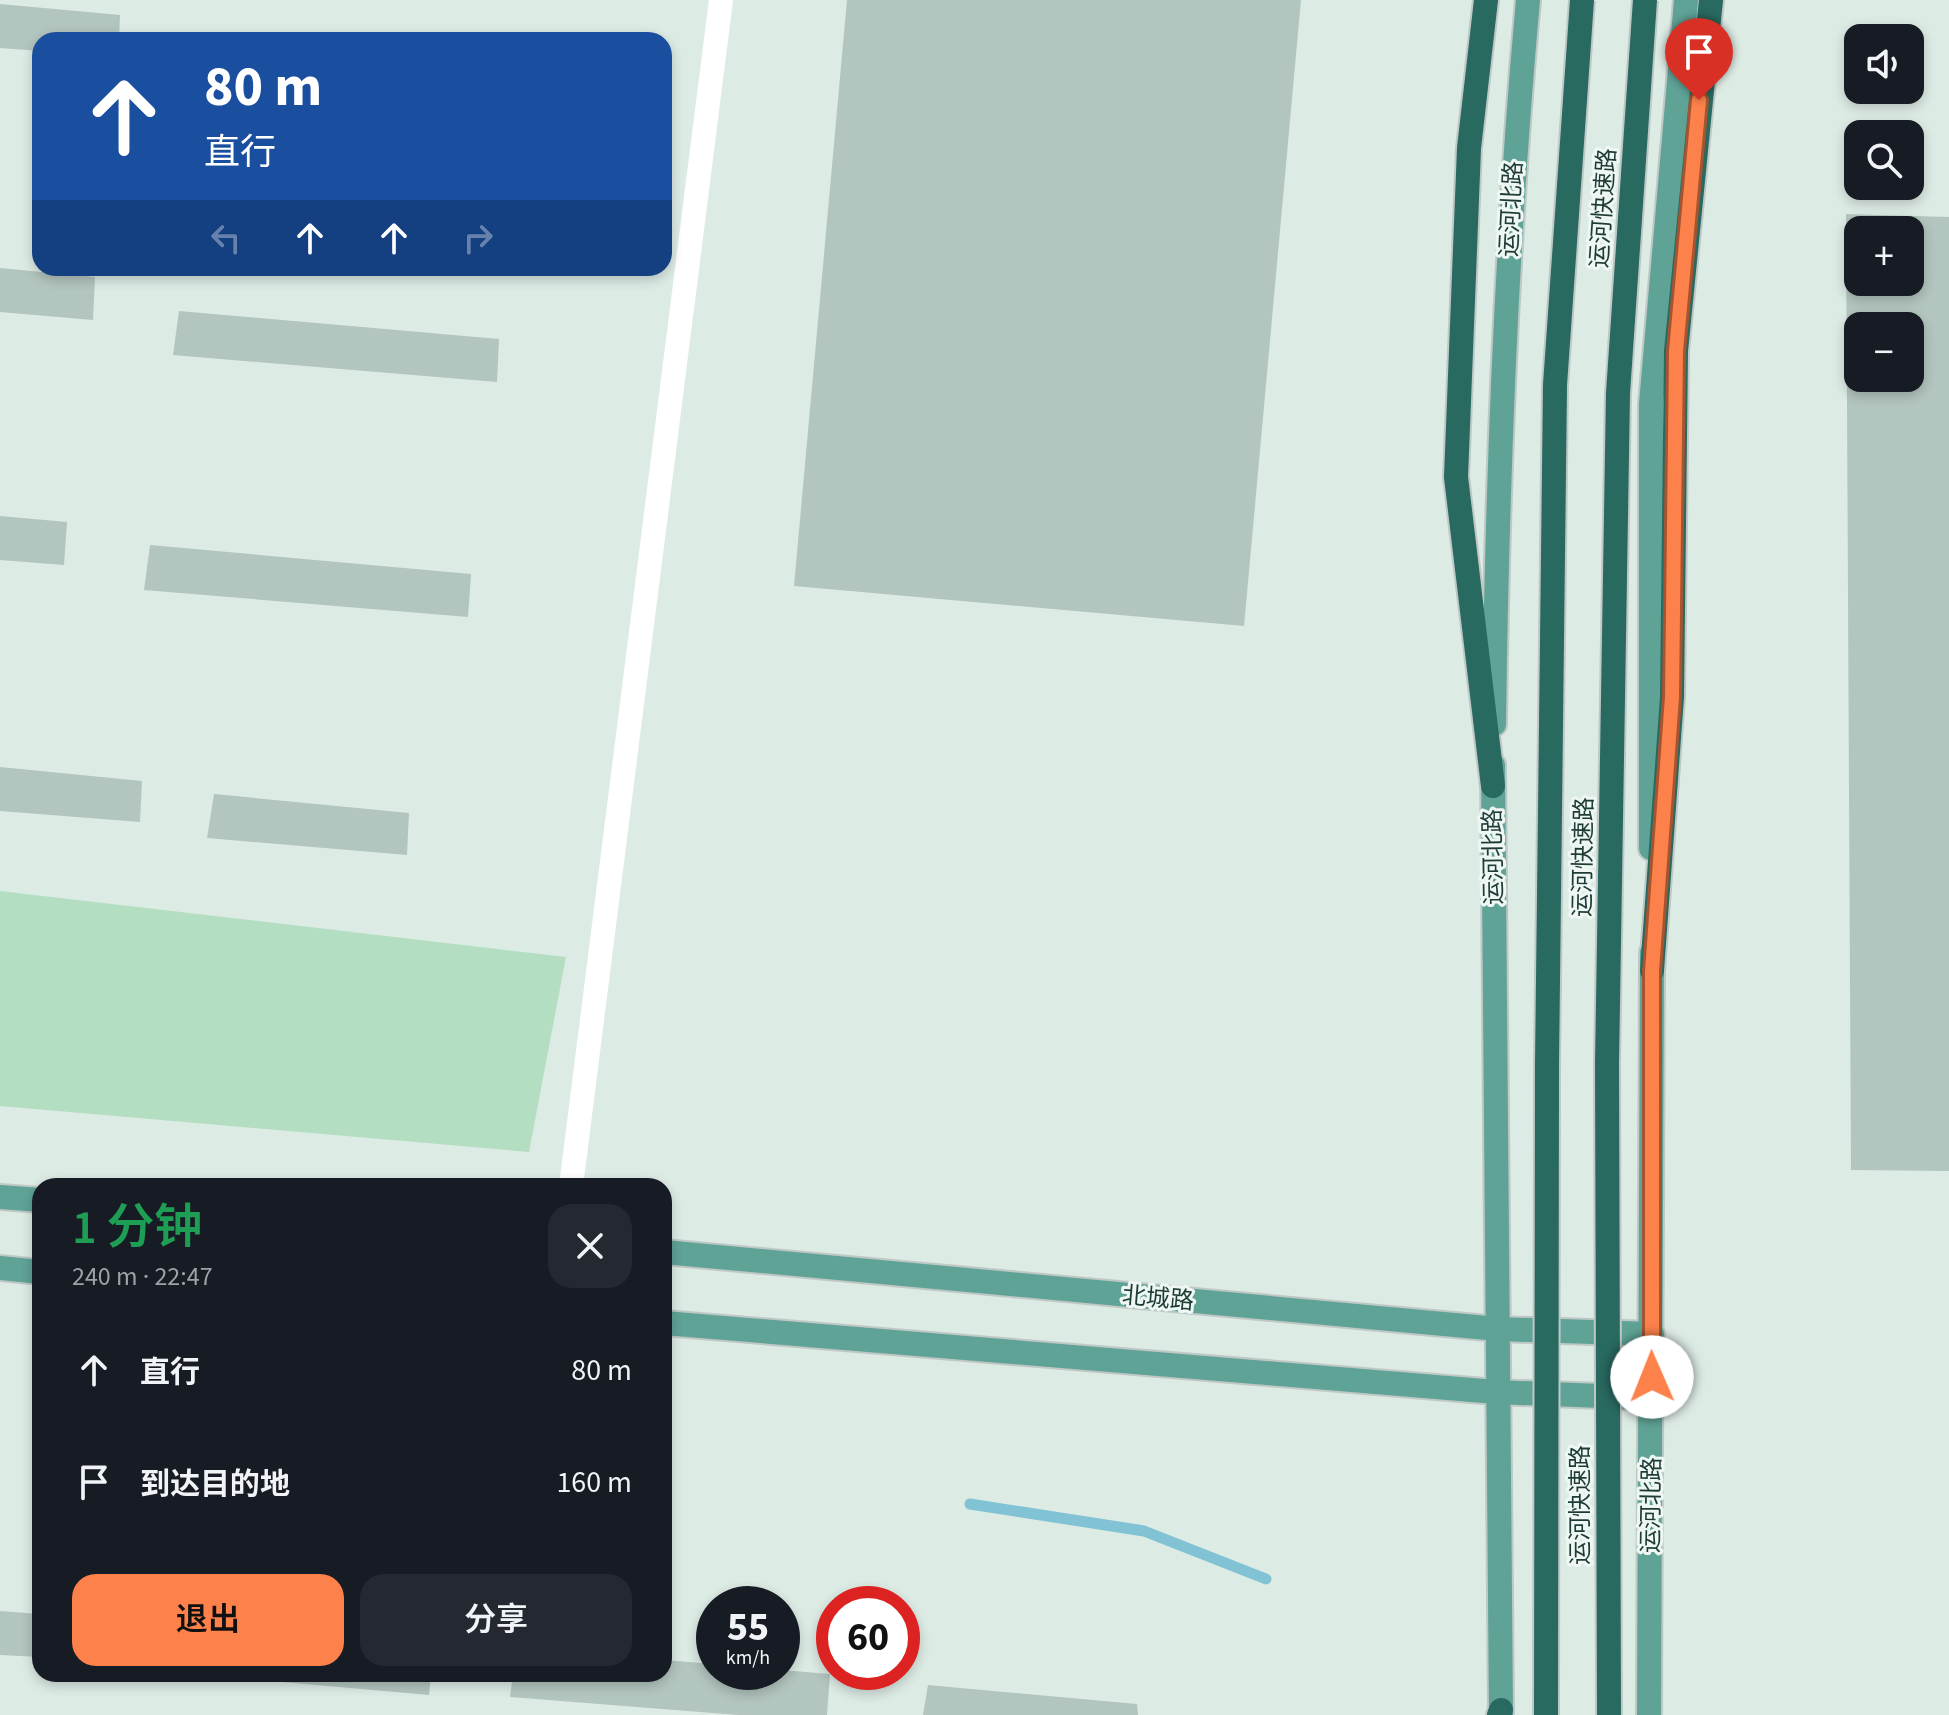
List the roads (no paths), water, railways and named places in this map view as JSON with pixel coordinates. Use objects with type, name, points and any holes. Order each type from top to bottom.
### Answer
[{"type":"highway","points":[[1486,0],[1469,148],[1456,477],[1493,786]]},
{"type":"highway","name":"运河快速路","points":[[1546,1715],[1547,1081],[1555,385],[1582,0]]},
{"type":"highway","name":"运河快速路","points":[[1609,1715],[1607,1063],[1618,393],[1645,0]]},
{"type":"highway","points":[[1652,971],[1672,697],[1676,351],[1711,0]]},
{"type":"main road","name":"运河北路","points":[[1500,1713],[1493,786],[1498,474],[1513,161],[1528,0]]},
{"type":"main road","name":"运河北路","points":[[1649,1715],[1653,1398],[1651,404],[1686,0]]},
{"type":"main road","points":[[0,1197],[32,1199]]},
{"type":"main road","name":"北城路","points":[[672,1253],[1498,1329],[1652,1334]]},
{"type":"main road","points":[[0,1268],[32,1271]]},
{"type":"main road","points":[[672,1324],[1496,1392],[1653,1398]]},
{"type":"street","points":[[572,1178],[721,0]]},
{"type":"waterway","points":[[970,1504],[1144,1531],[1266,1579]]}]
